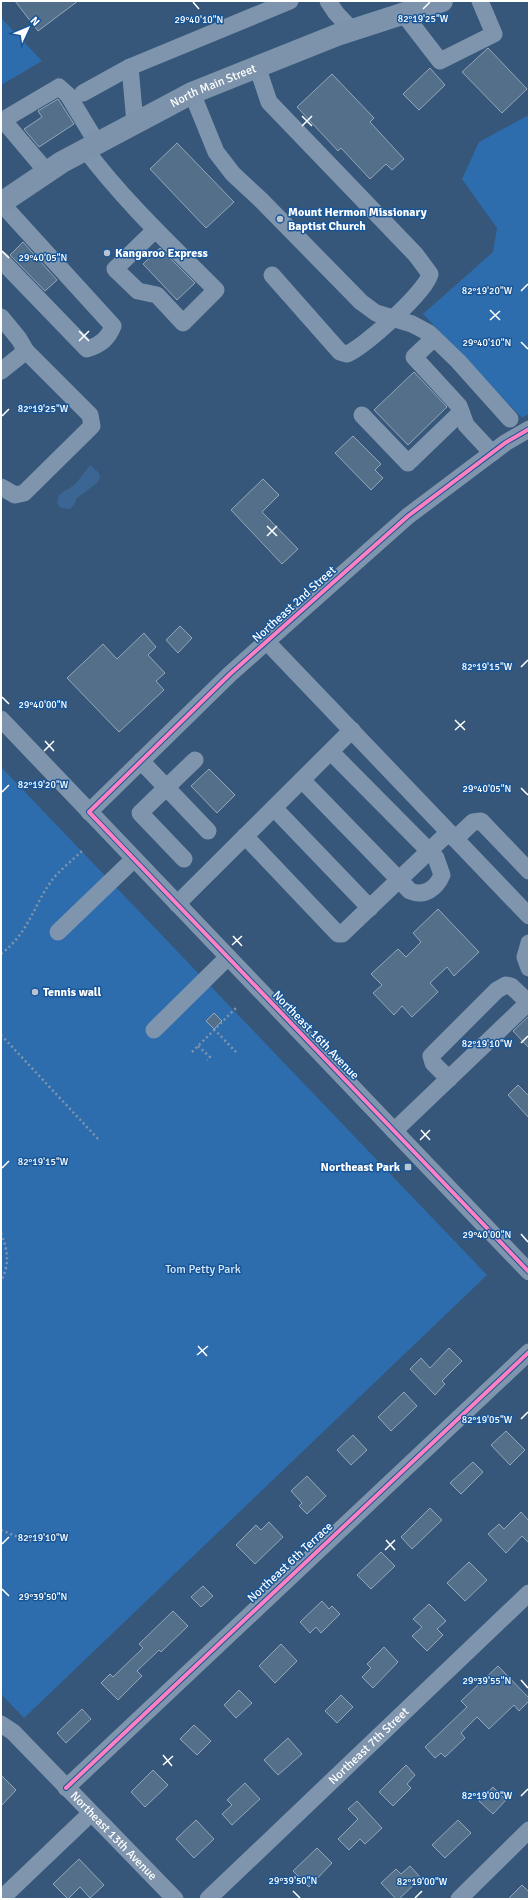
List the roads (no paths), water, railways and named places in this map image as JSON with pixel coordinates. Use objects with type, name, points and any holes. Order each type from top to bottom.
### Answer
[{"type":"main road","name":"North Main Street","points":[[1,203],[47,172],[91,146],[192,93],[257,66],[352,30],[442,1]]},
{"type":"street","points":[[83,94],[130,67],[290,1]]},
{"type":"street","points":[[328,1],[352,30]]},
{"type":"street","points":[[403,14],[440,61],[494,34],[480,1]]},
{"type":"street","points":[[257,66],[266,96],[275,110],[428,269],[430,274],[426,284],[393,318],[347,354],[340,352],[272,274]]},
{"type":"street","points":[[130,67],[135,123]]},
{"type":"street","points":[[47,172],[3,120],[59,87],[68,95],[104,174],[155,230],[216,290],[183,323],[157,295],[138,291],[115,269],[155,230]]},
{"type":"street","points":[[192,93],[216,152],[233,174],[261,200],[361,302],[376,313],[412,324],[429,332],[458,361],[510,419]]},
{"type":"street","points":[[1,203],[113,326],[109,336],[97,346],[87,348],[1,260]]},
{"type":"street","points":[[1,317],[26,350],[90,415],[92,426],[24,493],[15,495],[1,487]]},
{"type":"street","points":[[434,338],[414,357],[459,406],[466,425],[492,453]]},
{"type":"street","points":[[1,371],[26,350]]},
{"type":"street","points":[[362,415],[408,463],[462,412]]},
{"type":"street","name":"Northeast 2nd Street","points":[[89,812],[230,674],[408,516],[492,453],[529,429]]},
{"type":"street","points":[[267,642],[452,835],[527,909]]},
{"type":"street","name":"Northeast 16th Avenue","points":[[1,719],[529,1272]]},
{"type":"street","points":[[177,904],[352,730]]},
{"type":"street","points":[[302,780],[410,891],[420,894],[429,891],[442,875],[436,858],[331,752]]},
{"type":"street","points":[[184,859],[140,813],[195,760]]},
{"type":"street","points":[[141,761],[208,831]]},
{"type":"street","points":[[274,808],[370,908]]},
{"type":"street","points":[[245,836],[338,934],[345,932],[429,851],[477,820],[481,821],[529,871]]},
{"type":"street","points":[[58,932],[134,859]]},
{"type":"street","points":[[529,943],[524,956],[529,968]]},
{"type":"street","points":[[154,1030],[228,957]]},
{"type":"street","points":[[394,1131],[449,1079],[528,1002],[511,986],[506,985],[497,990],[431,1056],[433,1063],[449,1079]]},
{"type":"street","name":"Northeast 6th Terrace","points":[[66,1788],[529,1352]]},
{"type":"street","name":"Northeast 7th Street","points":[[208,1899],[529,1593]]},
{"type":"street","name":"Northeast 13th Avenue","points":[[1,1724],[13,1732],[90,1814],[175,1899]]},
{"type":"street","points":[[2,1899],[90,1814]]},
{"type":"street","points":[[459,1899],[529,1830]]},
{"type":"place","name":"Mount Hermon Missionary Baptist Church","points":[[280,219]]},
{"type":"place","name":"Kangaroo Express","points":[[107,253]]},
{"type":"place","name":"Tennis wall","points":[[35,992]]},
{"type":"place","name":"Northeast Park","points":[[408,1167]]},
{"type":"park label","name":"Tom Petty Park","points":[[203,1269]]}]
